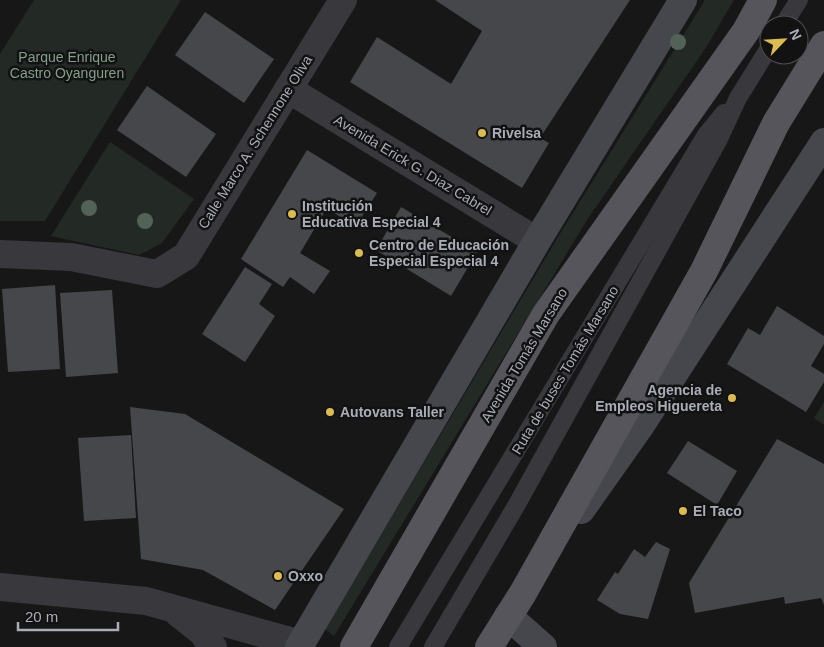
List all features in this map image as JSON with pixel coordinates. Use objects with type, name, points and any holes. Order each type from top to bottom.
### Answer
[{"type":"main road","name":"Avenida Tomás Marsano","points":[[354,647],[546,314],[740,39],[764,0]]},
{"type":"main road","points":[[489,647],[523,593],[704,271],[776,123],[824,45]]},
{"type":"street","name":"Calle Marco A. Schennone Oliva","points":[[0,254],[71,257],[157,274],[186,256],[343,0]]},
{"type":"street","points":[[0,587],[146,601],[300,645],[537,241],[683,0]]},
{"type":"street","name":"Avenida Erick G. Diaz Cabrel","points":[[288,89],[537,241]]},
{"type":"street","points":[[523,593],[641,425],[824,142]]},
{"type":"street","points":[[173,609],[202,632],[213,647]]},
{"type":"street","points":[[508,616],[543,647]]},
{"type":"lane","points":[[789,15],[799,0]]},
{"type":"lane","name":"Ruta de buses Tomás Marsano","points":[[433,647],[583,386],[718,141],[738,98],[759,64]]},
{"type":"lane","name":"Ruta de buses Tomás Marsano","points":[[398,647],[706,135],[738,98]]},
{"type":"green space","name":"Parque Enrique Castro Oyanguren","points":[[34,0],[181,0],[45,221],[0,221],[0,54]]},
{"type":"green space","points":[[705,0],[734,0],[705,49],[587,220],[334,636],[325,629],[558,237]]},
{"type":"green space","points":[[110,142],[194,199],[162,243],[139,255],[51,236]]},
{"type":"green space","points":[[824,402],[824,425],[814,418]]},
{"type":"building","points":[[435,0],[630,0],[540,138],[549,143],[522,188],[350,82],[377,37],[451,84],[482,31]]},
{"type":"building","points":[[205,12],[274,59],[244,103],[175,55]]},
{"type":"building","points":[[147,86],[216,134],[186,177],[117,130]]},
{"type":"building","points":[[307,150],[377,193],[355,227],[327,208],[300,253],[330,271],[314,294],[290,277],[283,287],[241,259]]},
{"type":"building","points":[[401,207],[477,252],[451,296],[376,250]]},
{"type":"building","points":[[245,267],[272,284],[259,304],[275,316],[245,362],[202,334]]},
{"type":"building","points":[[55,285],[60,369],[8,372],[2,289]]},
{"type":"building","points":[[112,290],[118,373],[66,377],[60,293]]},
{"type":"building","points":[[777,306],[824,336],[824,344],[811,366],[824,374],[824,382],[806,412],[727,364],[748,328],[760,335]]},
{"type":"building","points":[[130,407],[185,414],[344,509],[275,610],[203,570],[141,559]]},
{"type":"building","points":[[131,435],[136,518],[84,521],[78,438]]},
{"type":"building","points":[[777,439],[824,464],[824,605],[821,598],[785,604],[784,597],[695,613],[689,583]]},
{"type":"building","points":[[688,441],[737,471],[717,505],[667,473]]},
{"type":"building","points":[[656,542],[670,549],[648,619],[620,614],[597,600],[615,572],[618,574],[634,549],[645,557]]},
{"type":"place","name":"Rivelsa","points":[[482,133]]},
{"type":"place","name":"Institución Educativa Especial 4","points":[[292,214]]},
{"type":"place","name":"Centro de Educación Especial Especial 4","points":[[359,253]]},
{"type":"place","name":"Agencia de Empleos Higuereta","points":[[732,398]]},
{"type":"place","name":"Autovans Taller","points":[[330,412]]},
{"type":"place","name":"El Taco","points":[[683,511]]},
{"type":"place","name":"Oxxo","points":[[278,576]]}]
